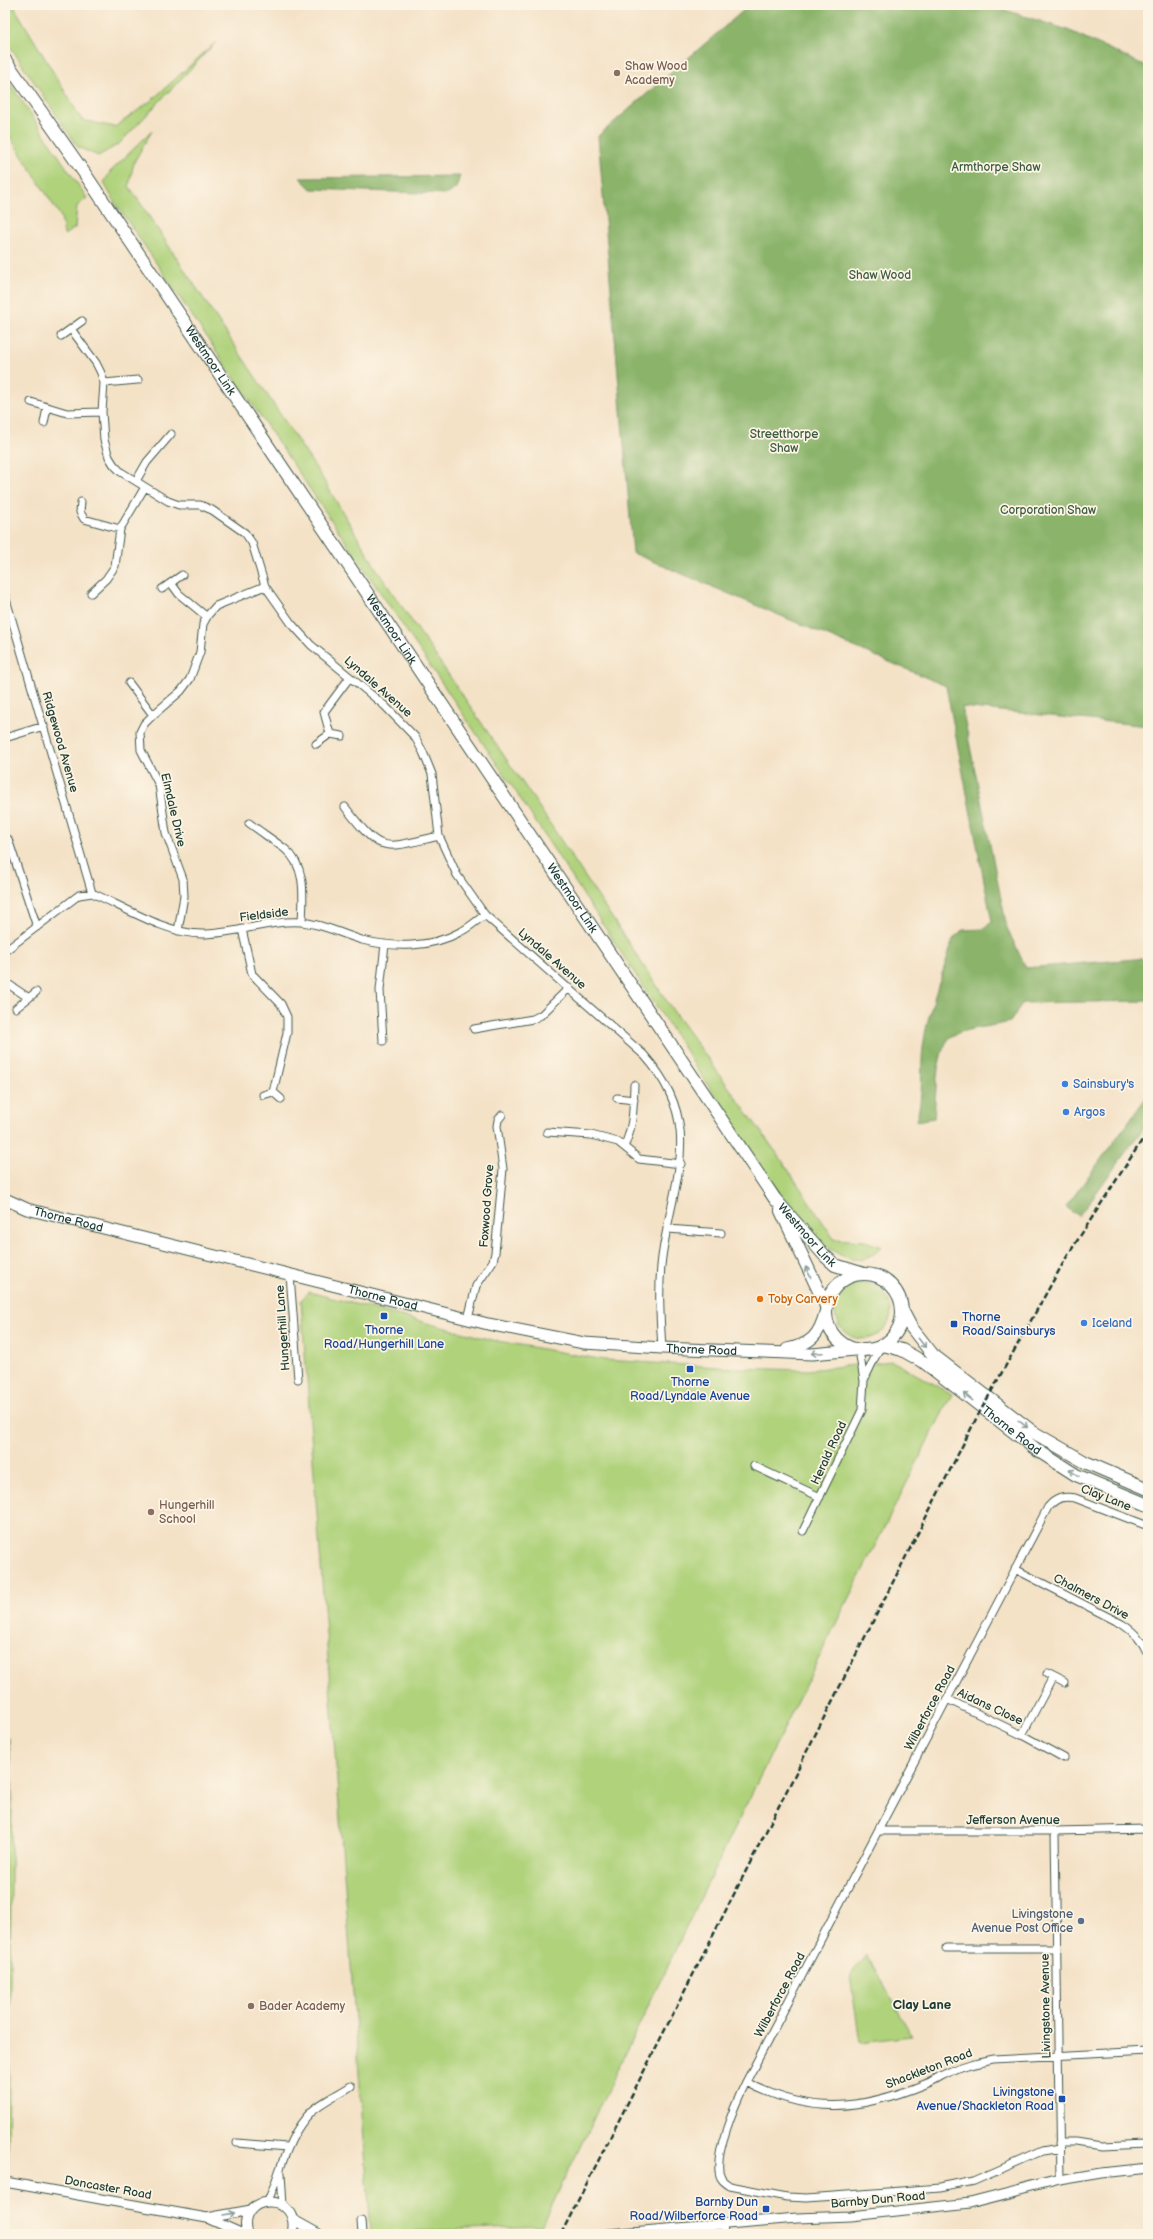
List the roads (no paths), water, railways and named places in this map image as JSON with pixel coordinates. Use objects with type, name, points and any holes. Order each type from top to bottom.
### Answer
[{"type":"highway","name":"Westmoor Link","points":[[5,60],[85,174],[775,1199],[825,1256],[835,1265],[864,1274]]},
{"type":"highway","name":"Westmoor Link","points":[[775,1199],[826,1310]]},
{"type":"highway","points":[[864,1274],[873,1275],[888,1282],[896,1292],[902,1310],[898,1330],[882,1346],[869,1350],[857,1350],[838,1341],[830,1331],[826,1310],[832,1290],[838,1283],[847,1278],[864,1274]]},
{"type":"highway","name":"Thorne Road","points":[[902,1310],[911,1327],[933,1355],[1029,1429],[1085,1462],[1148,1489]]},
{"type":"highway","name":"Thorne Road","points":[[882,1346],[902,1350],[925,1363],[1037,1450],[1076,1475],[1148,1505]]},
{"type":"main road","name":"Thorne Road","points":[[5,1199],[26,1209],[468,1319],[584,1342],[662,1348],[769,1352]]},
{"type":"main road","points":[[769,1352],[802,1345],[809,1341],[822,1325],[826,1310]]},
{"type":"main road","points":[[769,1352],[812,1354],[857,1350]]},
{"type":"street","points":[[61,336],[82,320]]},
{"type":"street","name":"Lyndale Avenue","points":[[71,329],[96,363],[104,383],[102,412],[104,440],[109,457],[121,472],[168,501],[179,504],[200,506],[212,510],[245,533],[252,543],[265,586],[291,623],[311,645],[405,725],[423,752],[432,774],[439,836],[457,874],[485,914],[498,928],[569,988],[644,1055],[663,1080],[675,1107],[682,1151],[661,1277],[662,1348]]},
{"type":"street","points":[[104,383],[138,380]]},
{"type":"street","points":[[31,402],[67,413],[102,412]]},
{"type":"street","points":[[44,423],[47,408]]},
{"type":"street","points":[[136,481],[147,462],[171,434]]},
{"type":"street","points":[[91,593],[106,579],[115,566],[120,529],[145,487]]},
{"type":"street","points":[[81,502],[80,512],[84,519],[120,529]]},
{"type":"street","points":[[162,589],[182,575]]},
{"type":"street","points":[[171,583],[179,594],[207,617],[216,606],[265,586]]},
{"type":"street","name":"Ridgewood Avenue","points":[[5,596],[92,893]]},
{"type":"street","name":"Elmdale Drive","points":[[178,931],[184,896],[183,879],[166,834],[159,785],[154,772],[145,759],[140,740],[140,732],[144,724],[152,715],[181,691],[190,679],[200,652],[203,624],[207,617]]},
{"type":"street","points":[[330,734],[324,712],[350,677]]},
{"type":"street","points":[[129,683],[152,715]]},
{"type":"street","points":[[5,738],[44,726]]},
{"type":"street","points":[[316,744],[330,734],[342,736]]},
{"type":"street","points":[[345,807],[367,836],[382,845],[400,845],[439,836]]},
{"type":"street","points":[[249,823],[286,850],[298,866],[303,885],[302,922]]},
{"type":"street","points":[[8,839],[8,855],[36,927]]},
{"type":"street","points":[[5,951],[79,895],[92,893]]},
{"type":"street","name":"Fieldside","points":[[92,893],[178,931],[200,934],[282,922],[302,922],[318,924],[362,940],[406,946],[444,939],[461,932],[485,914]]},
{"type":"street","points":[[242,929],[252,974],[256,980],[281,1004],[287,1017],[287,1032],[274,1092]]},
{"type":"street","points":[[383,1041],[380,990],[385,944]]},
{"type":"street","points":[[5,982],[29,998]]},
{"type":"street","points":[[474,1029],[533,1019],[541,1015],[569,988]]},
{"type":"street","points":[[16,1008],[36,992]]},
{"type":"street","points":[[624,1147],[632,1131],[634,1085]]},
{"type":"street","points":[[263,1095],[274,1092]]},
{"type":"street","points":[[274,1092],[281,1098]]},
{"type":"street","points":[[616,1098],[634,1100]]},
{"type":"street","name":"Foxwood Grove","points":[[468,1319],[476,1286],[493,1261],[495,1253],[503,1169],[497,1126],[498,1120],[502,1115]]},
{"type":"street","points":[[547,1132],[591,1136],[618,1142],[633,1156],[646,1162],[681,1164]]},
{"type":"street","points":[[668,1229],[721,1233]]},
{"type":"street","name":"Hungerhill Lane","points":[[290,1275],[298,1379]]},
{"type":"street","name":"Herald Road","points":[[864,1381],[882,1346]]},
{"type":"street","name":"Herald Road","points":[[803,1531],[862,1410],[864,1381],[857,1350]]},
{"type":"street","points":[[754,1466],[820,1497]]},
{"type":"street","name":"Clay Lane","points":[[1042,1517],[1053,1501],[1064,1496],[1075,1498],[1148,1526]]},
{"type":"street","name":"Wilberforce Road","points":[[1042,1517],[746,2082],[732,2111],[719,2171],[724,2182],[730,2186],[761,2193],[807,2198],[940,2188],[974,2181],[1059,2145]]},
{"type":"street","name":"Chalmers Drive","points":[[1015,1569],[1122,1624],[1134,1632],[1144,1644],[1148,1654]]},
{"type":"street","name":"Aidans Close","points":[[1022,1735],[1050,1675],[1065,1683]]},
{"type":"street","name":"Aidans Close","points":[[947,1699],[1022,1735],[1064,1758]]},
{"type":"street","name":"Jefferson Avenue","points":[[878,1831],[1055,1831],[1148,1828]]},
{"type":"street","name":"Livingstone Avenue","points":[[1055,1831],[1060,2180]]},
{"type":"street","points":[[946,1948],[1056,1948]]},
{"type":"street","name":"Shackleton Road","points":[[746,2082],[780,2098],[805,2104],[855,2104],[908,2091],[972,2063],[1004,2058],[1058,2057],[1148,2052]]},
{"type":"street","points":[[283,2206],[268,2201],[280,2171],[287,2147],[312,2112],[351,2086]]},
{"type":"street","points":[[1059,2145],[1076,2142],[1101,2146],[1148,2144]]},
{"type":"street","points":[[237,2143],[287,2147]]},
{"type":"street","name":"Barnby Dun Road","points":[[608,2234],[724,2229],[970,2203],[1060,2180],[1102,2172],[1148,2168]]},
{"type":"street","points":[[280,2171],[283,2206],[292,2219],[319,2234]]},
{"type":"street","name":"Doncaster Road","points":[[5,2182],[207,2218],[243,2234]]},
{"type":"street","name":"Doncaster Road","points":[[207,2218],[251,2210],[260,2203],[268,2201]]},
{"type":"street","points":[[246,2234],[245,2222],[251,2210]]},
{"type":"street","points":[[292,2219],[292,2234]]},
{"type":"street","points":[[361,2221],[362,2234]]},
{"type":"railway","points":[[561,2234],[977,1417],[1066,1258],[1148,1131]]},
{"type":"place","name":"Shaw Wood Academy","points":[[617,73]]},
{"type":"place","name":"Sainsbury's","points":[[1065,1084]]},
{"type":"place","name":"Argos","points":[[1066,1112]]},
{"type":"place","name":"Toby Carvery","points":[[760,1299]]},
{"type":"place","name":"Thorne Road/Hungerhill Lane","points":[[384,1316]]},
{"type":"place","name":"Iceland","points":[[1084,1323]]},
{"type":"place","name":"Thorne Road/Sainsburys","points":[[954,1324]]},
{"type":"place","name":"Thorne Road/Lyndale Avenue","points":[[690,1369]]},
{"type":"place","name":"Hungerhill School","points":[[151,1512]]},
{"type":"place","name":"Livingstone Avenue Post Office","points":[[1081,1921]]},
{"type":"place","name":"Bader Academy","points":[[251,2006]]},
{"type":"place","name":"Livingstone Avenue/Shackleton Road","points":[[1062,2099]]},
{"type":"place","name":"Barnby Dun Road/Wilberforce Road","points":[[766,2209]]},
{"type":"district","name":"Clay Lane","points":[[922,2005]]},
{"type":"park label","name":"Armthorpe Shaw","points":[[996,167]]},
{"type":"park label","name":"Shaw Wood","points":[[880,275]]},
{"type":"park label","name":"Streetthorpe Shaw","points":[[784,441]]},
{"type":"park label","name":"Corporation Shaw","points":[[1048,510]]}]
